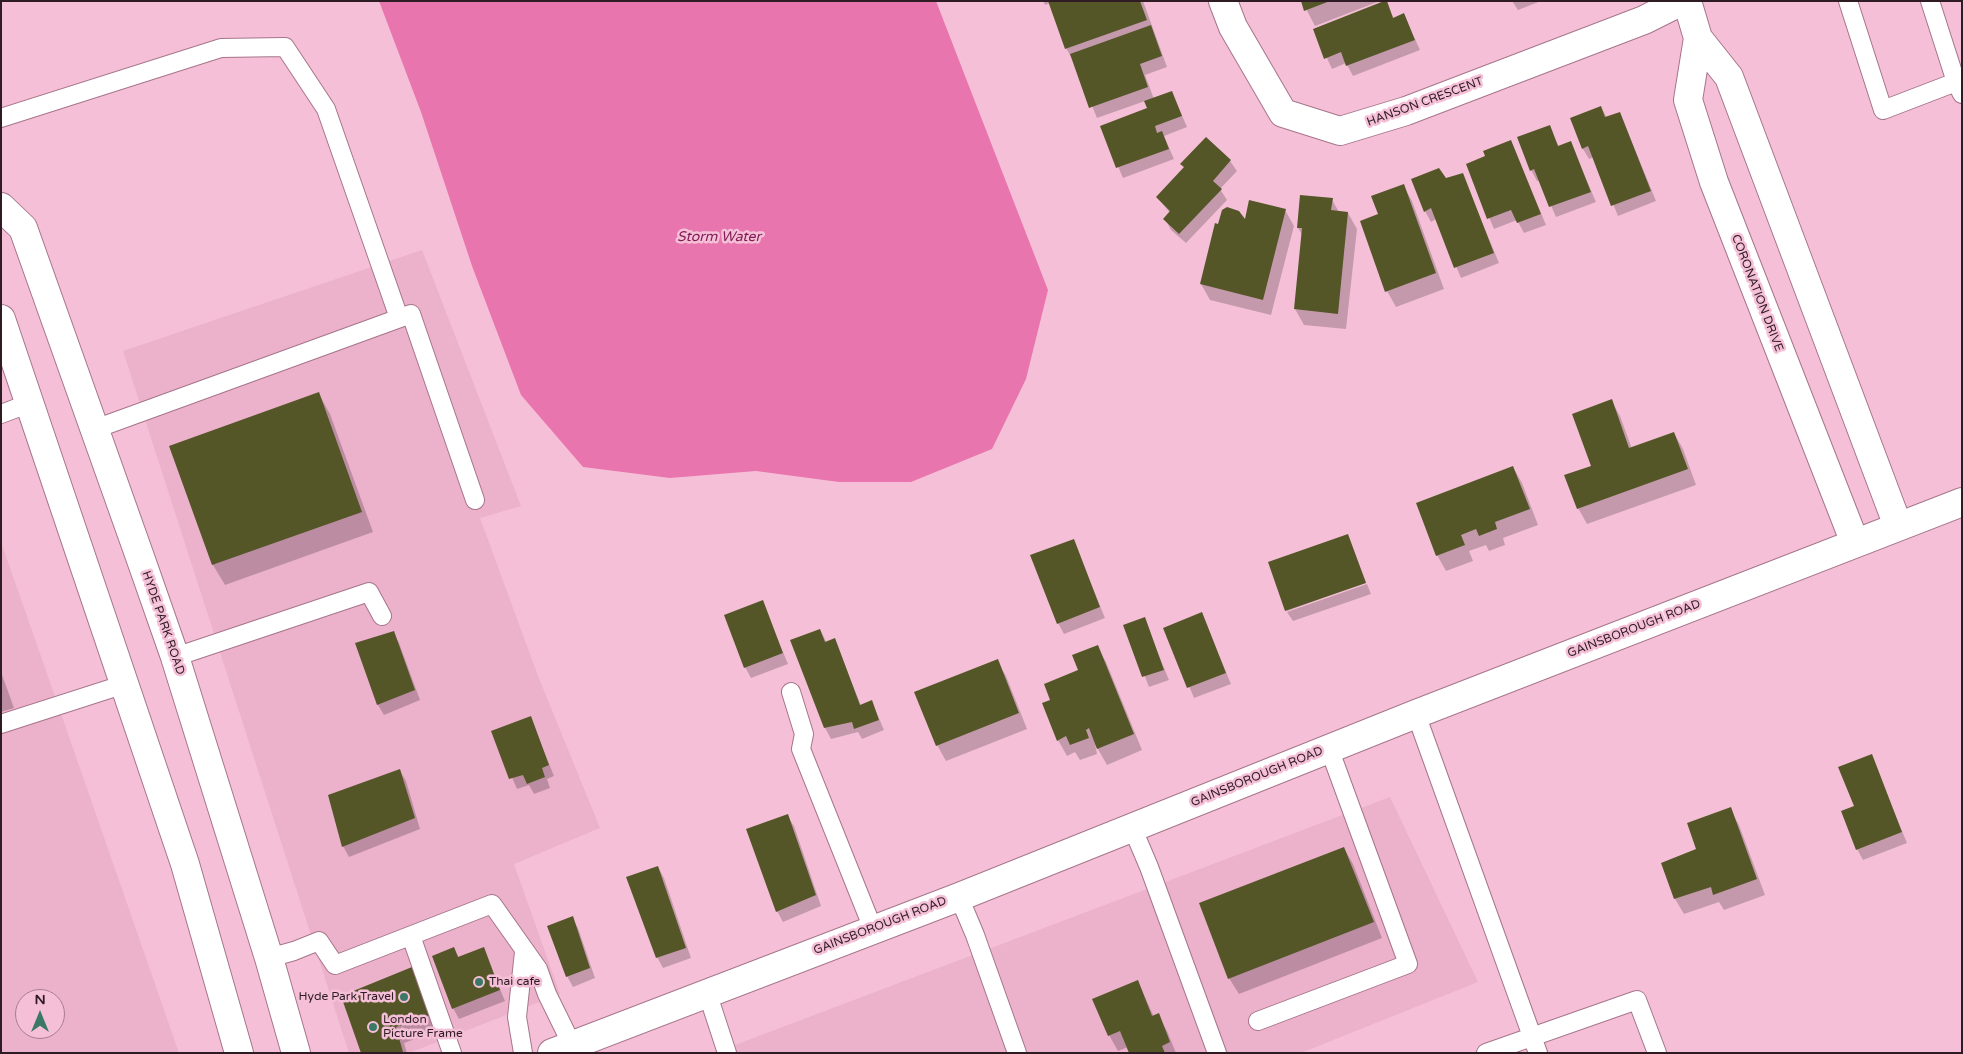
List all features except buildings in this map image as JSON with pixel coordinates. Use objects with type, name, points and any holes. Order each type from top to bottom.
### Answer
[{"type":"main road","name":"HANSON CRESCENT","points":[[1223,1],[1233,26],[1283,113],[1340,131],[1424,104],[1644,20],[1682,1]]},
{"type":"main road","name":"CORONATION DRIVE","points":[[1687,1],[1698,38],[1729,77],[1898,526]]},
{"type":"main road","name":"CORONATION DRIVE","points":[[1698,38],[1688,100],[1714,182],[1855,543]]},
{"type":"main road","name":"HYDE PARK ROAD","points":[[1,207],[23,228],[175,658],[269,958],[296,1053]]},
{"type":"main road","points":[[1,319],[185,864],[239,1053]]},
{"type":"main road","name":"GAINSBOROUGH ROAD","points":[[571,1048],[707,992],[959,897],[1329,748],[1962,502]]},
{"type":"lane","points":[[1848,1],[1883,110],[1959,88],[1930,1]]},
{"type":"lane","points":[[1,118],[222,48],[285,46],[326,108],[399,318]]},
{"type":"lane","points":[[95,429],[411,314],[475,500]]},
{"type":"lane","points":[[1,414],[30,403]]},
{"type":"lane","points":[[175,658],[368,592],[382,616]]},
{"type":"lane","points":[[1,724],[125,684]]},
{"type":"lane","points":[[791,692],[804,734],[801,750],[872,929]]},
{"type":"lane","points":[[1416,714],[1538,1053]]},
{"type":"lane","points":[[1258,1021],[1408,964],[1329,748]]},
{"type":"lane","points":[[1132,827],[1149,867],[1217,1053]]},
{"type":"lane","points":[[959,897],[975,935],[1017,1053]]},
{"type":"lane","points":[[269,958],[320,941],[335,965],[492,904],[524,952],[538,969],[571,1048]]},
{"type":"lane","points":[[411,936],[452,1053]]},
{"type":"lane","points":[[523,1053],[517,1017],[524,952]]},
{"type":"lane","points":[[707,992],[728,1053]]},
{"type":"lane","points":[[1486,1053],[1637,1000],[1657,1053]]},
{"type":"shaded area","points":[[422,250],[521,506],[480,518],[538,676],[600,828],[514,864],[560,994],[409,1053],[349,1053],[123,351]]},
{"type":"shaded area","points":[[1,542],[179,1053],[1,1053]]},
{"type":"shaded area","points":[[1390,797],[1478,982],[1301,1053],[714,1053]]},
{"type":"water","name":"Storm Water","points":[[379,1],[936,1],[1048,290],[1026,379],[992,449],[911,482],[839,482],[756,471],[670,478],[583,467],[521,395],[472,266],[421,112]]},
{"type":"place","name":"Thai cafe","points":[[479,982]]},
{"type":"place","name":"Hyde Park Travel","points":[[404,997]]},
{"type":"place","name":"London Picture Frame","points":[[373,1027]]}]
